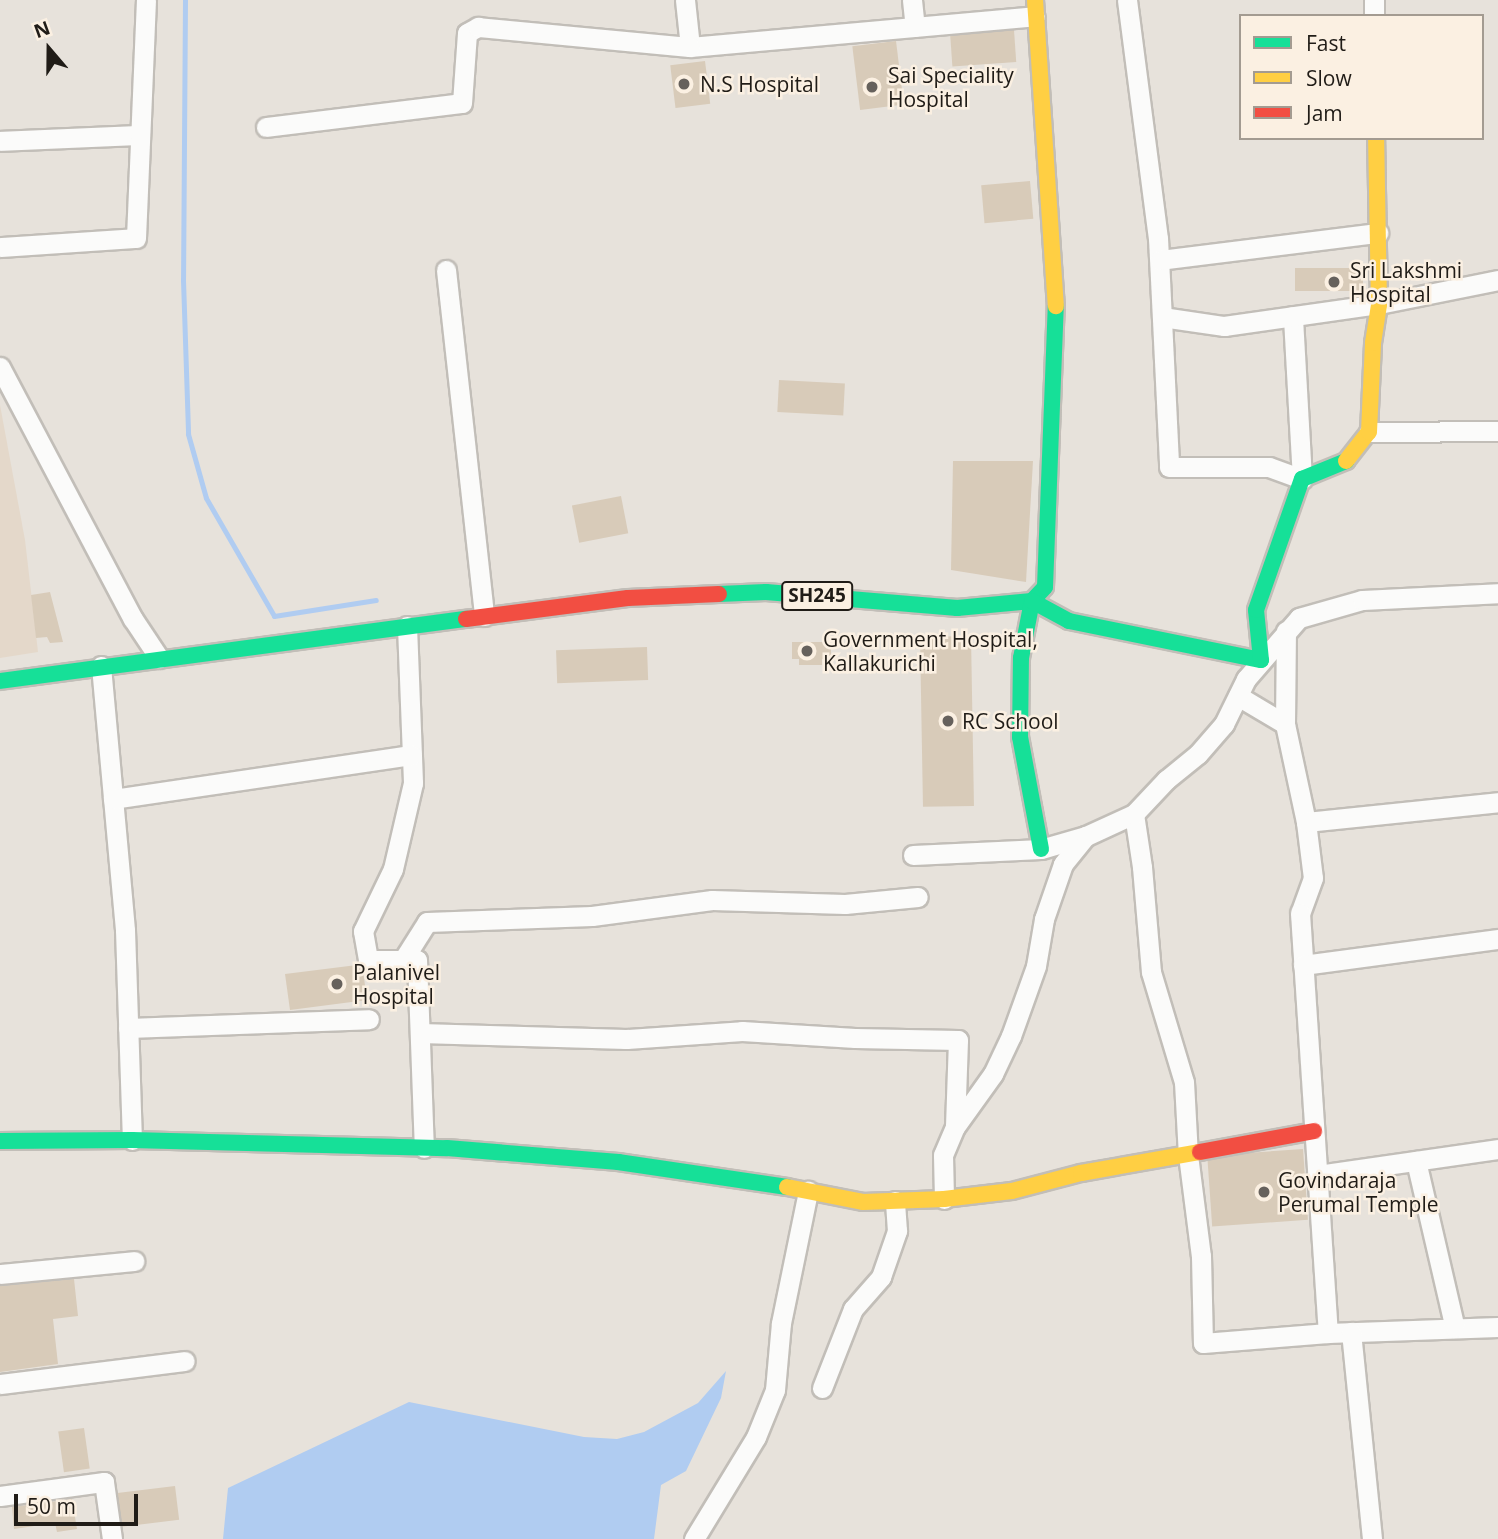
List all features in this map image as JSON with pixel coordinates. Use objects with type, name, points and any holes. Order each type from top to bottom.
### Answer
[{"type":"street","points":[[0,247],[136,238],[146,0]]},
{"type":"street","points":[[685,0],[690,47]]},
{"type":"street","points":[[912,0],[915,27]]},
{"type":"street","points":[[1127,0],[1160,260],[1170,467],[1269,467],[1302,480],[1345,462],[1369,432],[1373,343],[1380,304],[1377,140]]},
{"type":"street","points":[[266,127],[462,103],[467,33],[478,26],[690,47],[915,27],[1035,8],[1056,316],[1045,587],[1032,601],[1021,658],[1020,737],[1041,849]]},
{"type":"street","points":[[0,141],[140,135]]},
{"type":"street","points":[[1160,260],[1378,233]]},
{"type":"street","points":[[446,270],[484,616]]},
{"type":"street","points":[[1162,317],[1224,326],[1380,304],[1498,280]]},
{"type":"street","points":[[1261,660],[1256,610],[1302,480],[1293,316]]},
{"type":"street","points":[[0,367],[133,619],[159,658]]},
{"type":"street","points":[[1369,432],[1498,431]]},
{"type":"street","name":"SH245","points":[[0,681],[628,598],[766,592],[957,608],[1032,601]]},
{"type":"street","points":[[913,855],[1041,849],[1086,836],[1134,814],[1166,780],[1198,754],[1224,724],[1261,660],[1298,618],[1362,600],[1498,593]]},
{"type":"street","points":[[1032,601],[1069,621],[1261,660]]},
{"type":"street","points":[[407,626],[413,783],[393,869],[363,931],[368,960],[416,960],[424,1148]]},
{"type":"street","points":[[1286,631],[1285,724],[1306,822],[1313,878],[1300,913],[1328,1333]]},
{"type":"street","points":[[101,666],[125,930],[132,1140]]},
{"type":"street","points":[[1238,696],[1285,724]]},
{"type":"street","points":[[113,799],[412,755]]},
{"type":"street","points":[[1306,822],[1498,802]]},
{"type":"street","points":[[1134,814],[1142,867],[1151,972],[1184,1082],[1188,1155],[1201,1256],[1203,1343],[1328,1333],[1498,1327]]},
{"type":"street","points":[[944,1199],[943,1156],[955,1127],[993,1074],[1011,1036],[1036,966],[1044,919],[1063,864],[1086,836]]},
{"type":"street","points":[[403,960],[427,922],[592,916],[712,900],[845,904],[918,897]]},
{"type":"street","points":[[1303,965],[1498,939]]},
{"type":"street","points":[[128,1028],[369,1019]]},
{"type":"street","points":[[420,1033],[626,1039],[742,1031],[855,1038],[958,1040],[955,1127]]},
{"type":"street","points":[[0,1141],[132,1140],[424,1148],[618,1161],[863,1202],[944,1199],[1012,1191],[1081,1173],[1314,1131]]},
{"type":"street","points":[[1317,1175],[1498,1149]]},
{"type":"street","points":[[1416,1161],[1455,1328]]},
{"type":"street","points":[[694,1539],[757,1437],[775,1390],[781,1323],[808,1191]]},
{"type":"street","points":[[822,1388],[853,1310],[881,1277],[897,1231],[895,1201]]},
{"type":"street","points":[[0,1274],[134,1261]]},
{"type":"street","points":[[1351,1332],[1372,1539]]},
{"type":"street","points":[[0,1384],[185,1361]]},
{"type":"street","points":[[0,1496],[104,1482],[112,1539]]},
{"type":"shaded area","points":[[0,405],[25,540],[38,652],[0,658]]},
{"type":"water","points":[[726,1371],[721,1398],[686,1471],[661,1485],[654,1539],[223,1539],[228,1488],[409,1402],[584,1437],[617,1439],[644,1432],[698,1403]]},
{"type":"building","points":[[1014,30],[1016,62],[952,66],[950,34]]},
{"type":"building","points":[[896,41],[904,105],[860,110],[852,46]]},
{"type":"building","points":[[705,61],[710,104],[676,108],[670,65]]},
{"type":"building","points":[[1030,181],[1033,219],[984,223],[981,185]]},
{"type":"building","points":[[1295,268],[1363,268],[1363,291],[1295,291]]},
{"type":"building","points":[[779,380],[845,383],[843,415],[777,412]]},
{"type":"building","points":[[953,461],[1033,461],[1026,582],[951,570]]},
{"type":"building","points":[[621,496],[628,533],[579,543],[572,506]]},
{"type":"building","points":[[50,592],[63,642],[50,643],[47,637],[36,638],[31,595]]},
{"type":"building","name":"RC School","points":[[971,636],[974,806],[923,807],[920,637]]},
{"type":"building","points":[[792,642],[831,642],[831,659],[822,659],[822,665],[799,665],[799,659],[792,659]]},
{"type":"building","points":[[647,647],[648,680],[557,683],[556,650]]},
{"type":"building","points":[[357,965],[363,971],[367,1000],[290,1010],[285,974]]},
{"type":"building","name":"Govindaraja Perumal Temple","points":[[1303,1149],[1308,1220],[1212,1227],[1207,1156]]},
{"type":"building","points":[[74,1279],[78,1316],[53,1319],[58,1364],[0,1372],[0,1286]]},
{"type":"building","points":[[84,1428],[90,1469],[64,1472],[58,1432]]},
{"type":"building","points":[[175,1486],[179,1520],[122,1527],[117,1493]]},
{"type":"building","points":[[72,1499],[77,1529],[57,1532],[55,1523],[14,1529],[12,1507]]},
{"type":"waterway","points":[[185,0],[183,280],[188,434],[206,498],[274,616],[376,600]]},
{"type":"traffic: fast","points":[[719,594],[766,592],[957,608],[1032,601],[1045,587],[1056,306]]},
{"type":"traffic: fast","points":[[1041,849],[1020,737],[1021,658],[1032,601],[1069,621],[1261,660],[1256,610],[1302,479],[1346,461]]},
{"type":"traffic: fast","points":[[0,681],[466,619]]},
{"type":"traffic: fast","points":[[0,1141],[132,1140],[447,1148],[618,1162],[787,1187]]},
{"type":"traffic: slow","points":[[1035,0],[1056,306]]},
{"type":"traffic: slow","points":[[1346,461],[1369,432],[1373,343],[1379,304],[1376,140]]},
{"type":"traffic: slow","points":[[787,1187],[863,1202],[944,1199],[1012,1191],[1081,1173],[1200,1152]]},
{"type":"traffic: jam","points":[[466,619],[628,598],[719,594]]},
{"type":"traffic: jam","points":[[1200,1152],[1314,1131]]},
{"type":"place","name":"N.S Hospital","points":[[684,84]]},
{"type":"place","name":"Sai Speciality Hospital","points":[[872,87]]},
{"type":"place","name":"Sri Lakshmi Hospital","points":[[1334,282]]},
{"type":"place","name":"Government Hospital, Kallakurichi","points":[[807,651]]},
{"type":"place","name":"RC School","points":[[948,721]]},
{"type":"place","name":"Palanivel Hospital","points":[[337,984]]},
{"type":"place","name":"Govindaraja Perumal Temple","points":[[1264,1192]]}]
